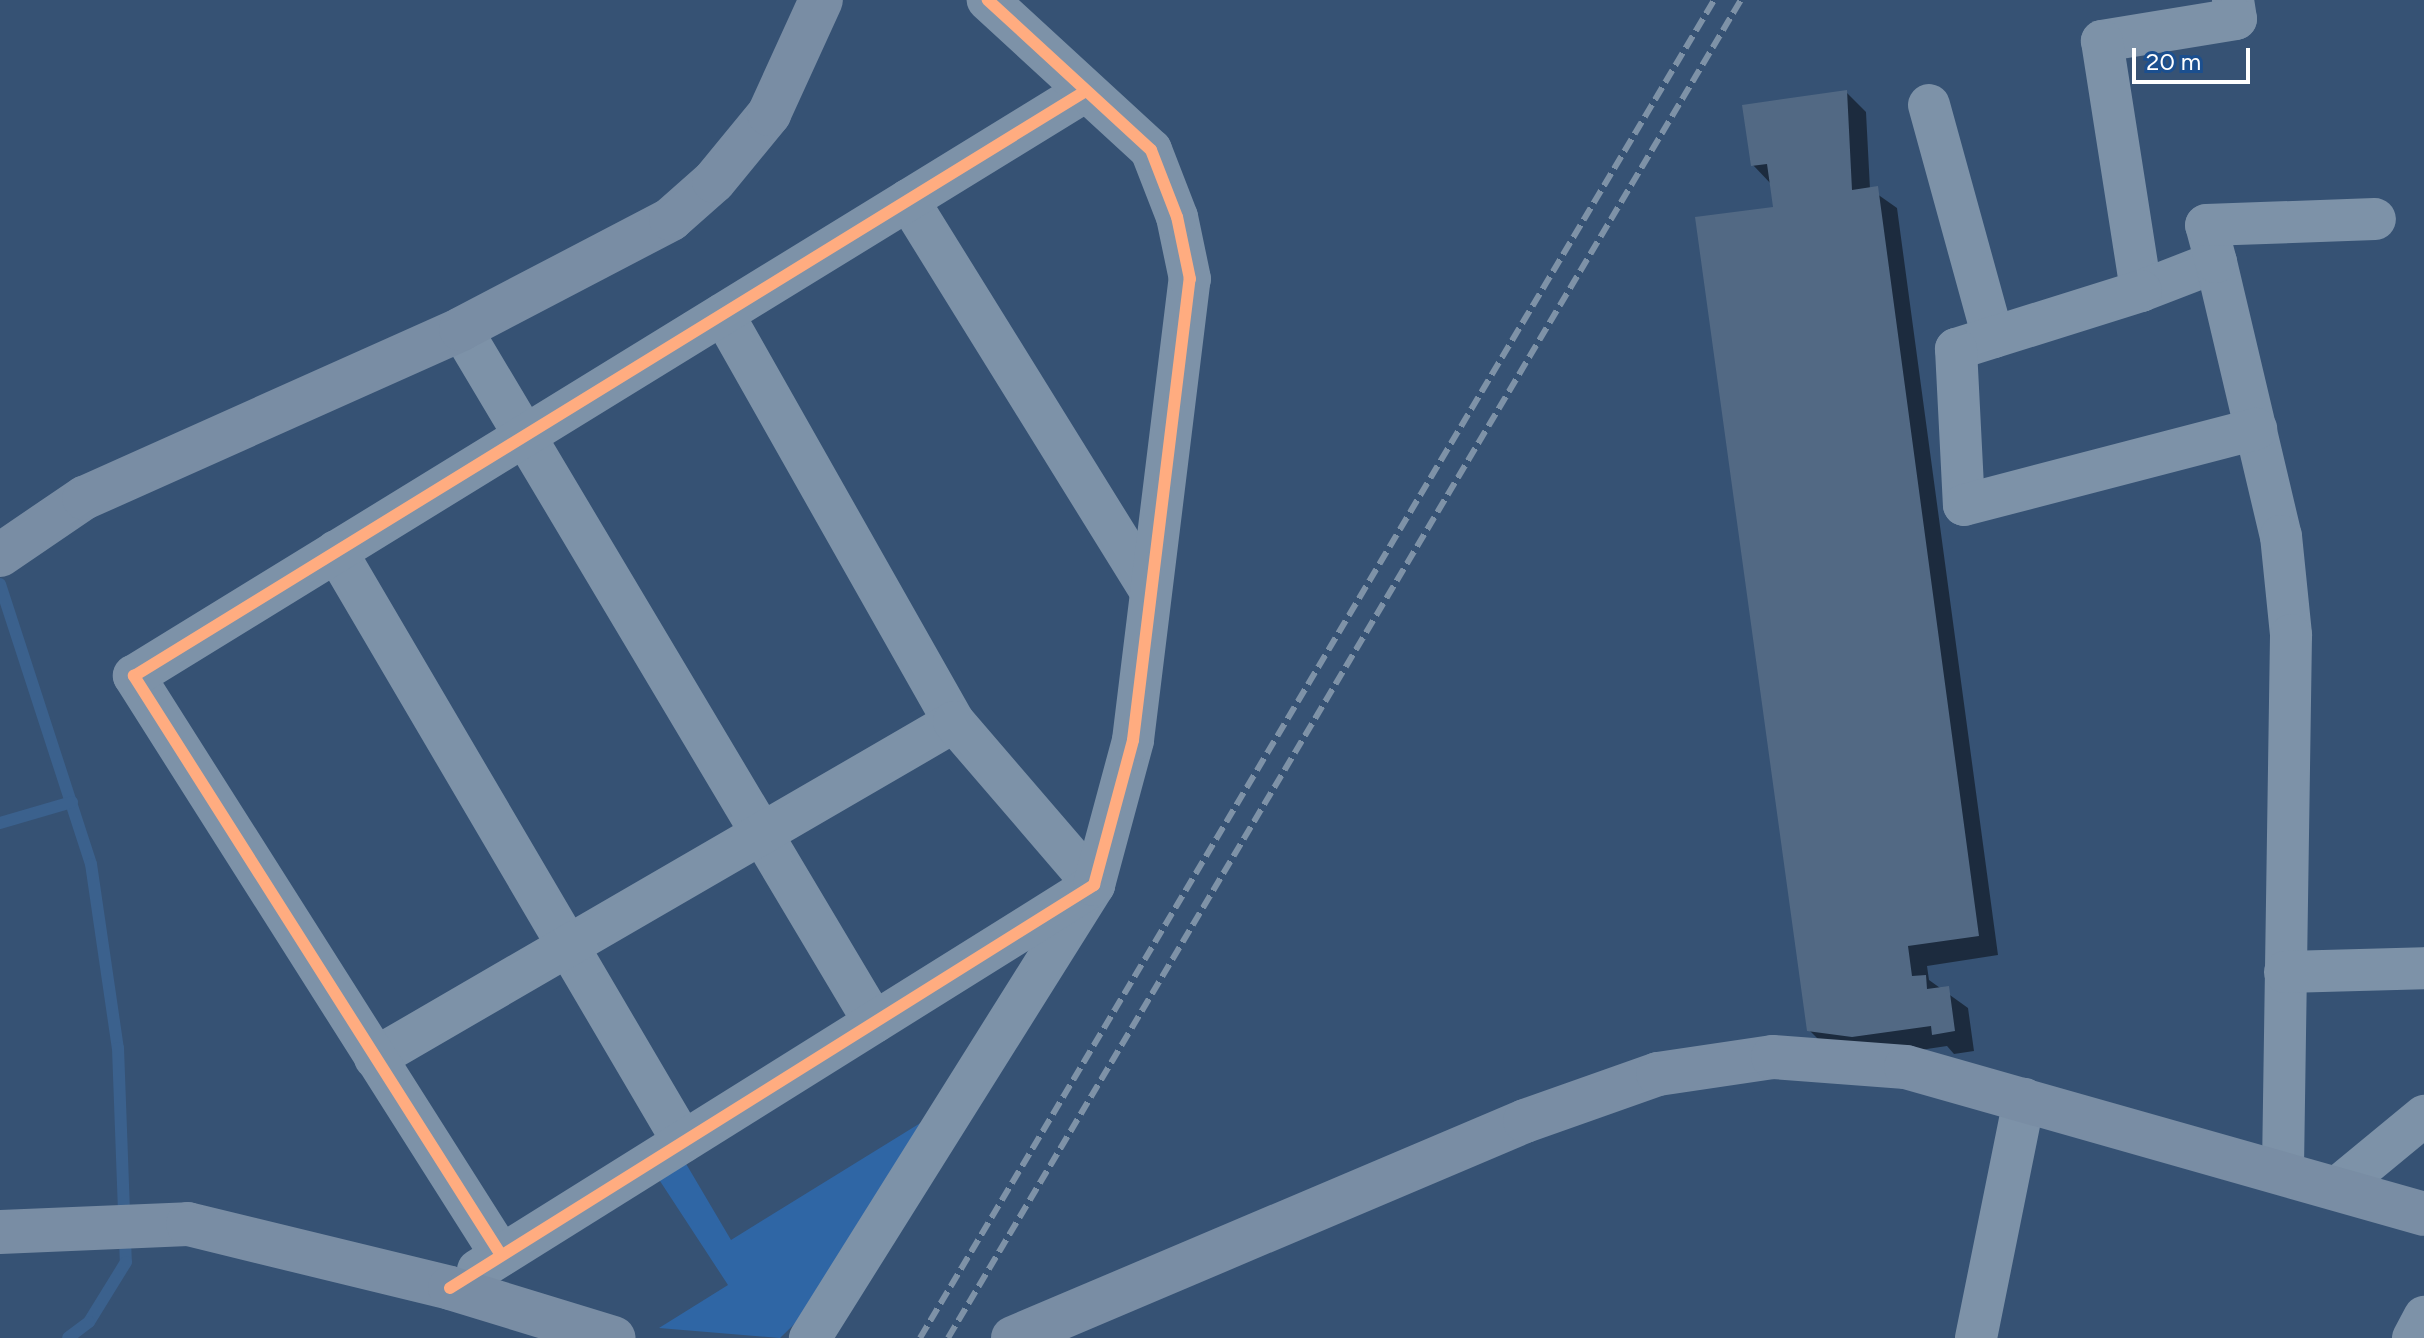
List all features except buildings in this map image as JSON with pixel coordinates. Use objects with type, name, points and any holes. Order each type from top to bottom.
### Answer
[{"type":"street","points":[[7,550],[84,498],[461,329],[623,250],[714,181],[769,114],[821,0]]},
{"type":"street","points":[[810,1338],[1094,885],[1133,740],[1149,588],[1190,279],[1177,217],[1151,150],[1084,92],[988,0]]},
{"type":"street","points":[[2141,291],[2102,41],[2236,19],[2233,0]]},
{"type":"street","points":[[501,1255],[134,676],[1084,92]]},
{"type":"street","points":[[1929,105],[1993,337]]},
{"type":"street","points":[[908,200],[1149,588]]},
{"type":"street","points":[[2283,1170],[2291,635],[2281,536],[2206,225],[2375,219]]},
{"type":"street","points":[[2216,262],[2141,291],[1956,349],[1964,505],[2256,429]]},
{"type":"street","points":[[723,314],[954,722],[1094,885]]},
{"type":"street","points":[[461,329],[874,1022]]},
{"type":"street","points":[[336,551],[683,1142]]},
{"type":"street","points":[[375,1058],[570,950],[762,832],[954,722]]},
{"type":"street","points":[[450,1288],[1094,885]]},
{"type":"street","points":[[2285,972],[2424,968]]},
{"type":"street","points":[[1013,1338],[1525,1121],[1658,1074],[1788,1058],[1906,1067],[2283,1170],[2424,1214]]},
{"type":"street","points":[[1976,1338],[2024,1099]]},
{"type":"street","points":[[2338,1187],[2424,1116]]},
{"type":"street","points":[[0,1232],[188,1224],[278,1242],[450,1288],[614,1338]]},
{"type":"street","points":[[2413,1338],[2424,1317]]},
{"type":"shaded area","points":[[935,1114],[825,1294],[780,1338],[659,1328],[728,1285],[658,1178],[685,1162],[731,1240]]},
{"type":"waterway","points":[[0,584],[91,864],[118,1048],[126,1262],[89,1322],[68,1338]]},
{"type":"waterway","points":[[0,823],[72,802]]},
{"type":"railway","points":[[920,1338],[1714,0]]},
{"type":"railway","points":[[948,1338],[1741,0]]},
{"type":"cycle path","points":[[450,1288],[1094,885],[1133,740],[1190,279],[1177,217],[1151,150],[988,0]]},
{"type":"cycle path","points":[[501,1255],[134,676],[1084,92]]}]
